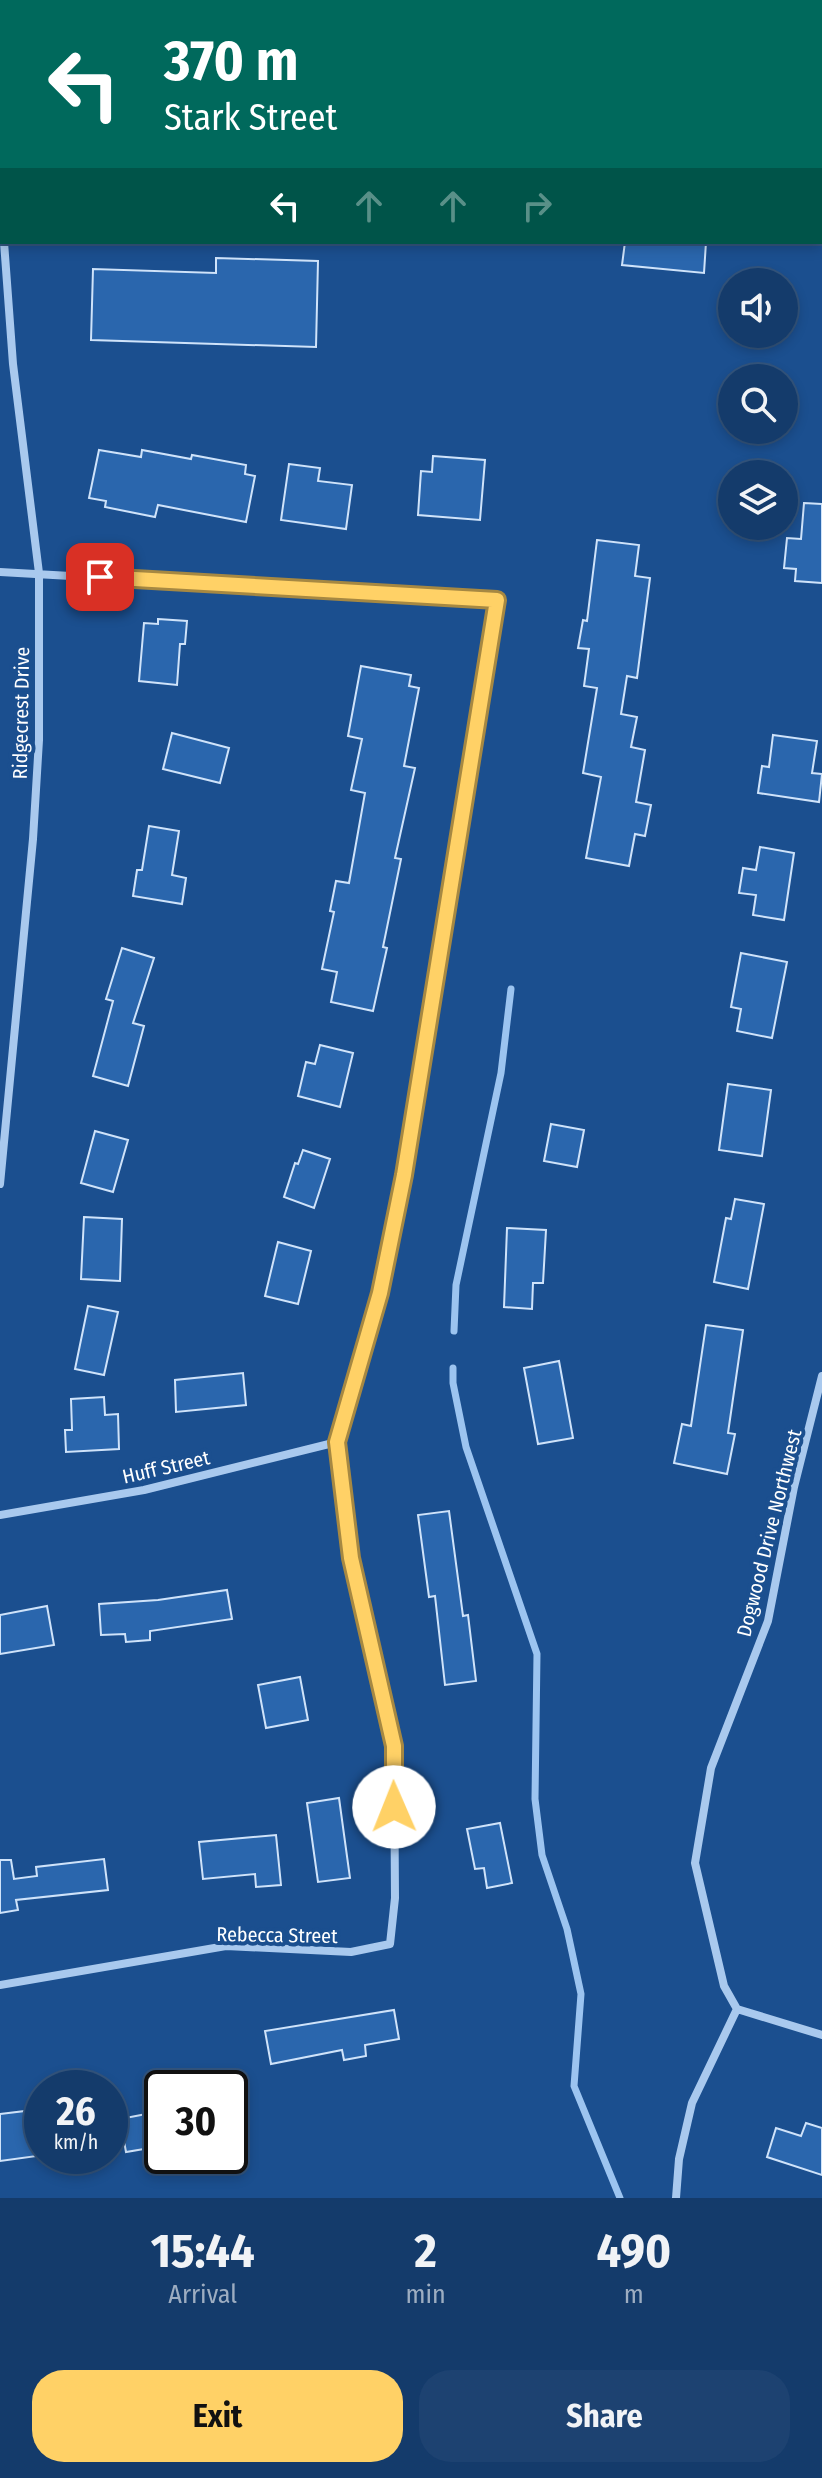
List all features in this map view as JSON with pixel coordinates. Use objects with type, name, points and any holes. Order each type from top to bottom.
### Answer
[{"type":"street","name":"Ridgecrest Drive","points":[[0,1184],[33,839],[39,740],[39,573],[13,364],[4,244]]},
{"type":"street","points":[[0,572],[39,573]]},
{"type":"street","name":"Rebecca Street","points":[[0,1985],[226,1946],[351,1952],[390,1944],[395,1898],[394,1746],[351,1558],[337,1442],[380,1293],[404,1175],[497,600],[39,573]]},
{"type":"street","points":[[0,1041],[13,1039]]},
{"type":"street","name":"Dogwood Drive Northwest","points":[[737,2009],[724,1986],[695,1863],[711,1768],[768,1621],[794,1487],[822,1376]]},
{"type":"street","name":"Huff Street","points":[[0,1515],[144,1490],[337,1442]]},
{"type":"street","points":[[676,2198],[679,2159],[692,2103],[737,2009],[822,2035]]},
{"type":"building","points":[[625,244],[706,244],[704,273],[622,265]]},
{"type":"building","points":[[216,258],[318,261],[316,347],[91,340],[93,269],[216,273]]},
{"type":"building","points":[[99,450],[141,457],[142,450],[191,459],[192,455],[246,465],[245,474],[255,476],[246,522],[158,505],[155,517],[105,507],[106,501],[89,498]]},
{"type":"building","points":[[433,456],[485,460],[480,520],[418,515],[421,471],[432,472]]},
{"type":"building","points":[[289,464],[320,468],[318,481],[352,485],[346,529],[281,520]]},
{"type":"building","points":[[804,503],[822,504],[822,583],[795,581],[796,569],[784,568],[787,540],[801,539]]},
{"type":"building","points":[[597,540],[639,545],[635,576],[650,578],[637,678],[627,676],[621,714],[637,717],[631,747],[645,750],[636,802],[651,805],[645,836],[635,834],[629,866],[586,858],[601,777],[583,773],[597,688],[584,686],[589,649],[578,648],[583,620],[587,621]]},
{"type":"building","points":[[158,619],[187,621],[185,644],[180,644],[177,685],[139,681],[144,623],[158,624]]},
{"type":"building","points":[[361,666],[411,675],[409,686],[419,688],[404,766],[415,768],[395,858],[401,859],[373,1011],[331,1002],[337,972],[322,969],[334,912],[330,911],[336,881],[349,883],[365,793],[351,790],[362,739],[348,736]]},
{"type":"building","points":[[172,733],[229,748],[220,783],[163,769]]},
{"type":"building","points":[[773,735],[817,741],[812,773],[822,774],[819,802],[758,793],[762,766],[769,767]]},
{"type":"building","points":[[149,826],[179,831],[172,875],[186,878],[182,904],[133,896],[137,870],[142,870]]},
{"type":"building","points":[[760,847],[794,853],[784,920],[753,915],[756,895],[739,893],[743,868],[756,870]]},
{"type":"building","points":[[122,948],[154,958],[133,1023],[144,1026],[128,1086],[93,1076],[113,1001],[106,999]]},
{"type":"building","points":[[741,953],[787,962],[772,1038],[737,1031],[741,1009],[731,1007]]},
{"type":"building","points":[[320,1045],[353,1053],[340,1107],[298,1096],[306,1062],[315,1064]]},
{"type":"building","points":[[728,1084],[771,1090],[762,1156],[719,1150]]},
{"type":"building","points":[[551,1124],[584,1130],[577,1167],[544,1161]]},
{"type":"building","points":[[95,1131],[128,1140],[113,1192],[81,1183]]},
{"type":"building","points":[[303,1150],[330,1159],[314,1208],[284,1197],[295,1163],[298,1164]]},
{"type":"building","points":[[735,1199],[764,1204],[748,1289],[714,1282],[726,1218],[731,1219]]},
{"type":"building","points":[[84,1217],[122,1219],[120,1281],[81,1279]]},
{"type":"building","points":[[507,1228],[546,1230],[543,1283],[533,1283],[532,1309],[504,1307]]},
{"type":"building","points":[[278,1242],[311,1251],[298,1304],[265,1296]]},
{"type":"building","points":[[88,1306],[118,1312],[104,1375],[75,1369]]},
{"type":"building","points":[[706,1325],[743,1330],[728,1433],[735,1434],[727,1474],[674,1463],[682,1424],[691,1426]]},
{"type":"building","points":[[559,1361],[573,1438],[538,1444],[524,1368]]},
{"type":"building","points":[[243,1373],[246,1405],[176,1412],[175,1380]]},
{"type":"building","points":[[104,1397],[105,1415],[118,1414],[119,1449],[66,1452],[65,1430],[72,1430],[71,1399]]},
{"type":"building","points":[[449,1511],[463,1616],[468,1615],[476,1681],[445,1685],[435,1596],[429,1597],[418,1515]]},
{"type":"building","points":[[227,1590],[232,1619],[150,1631],[150,1640],[126,1642],[125,1634],[101,1635],[99,1604],[158,1600]]},
{"type":"building","points":[[47,1606],[54,1645],[0,1654],[0,1615]]},
{"type":"building","points":[[300,1677],[308,1720],[266,1728],[258,1685]]},
{"type":"building","points":[[339,1798],[350,1878],[318,1882],[307,1803]]},
{"type":"building","points":[[500,1823],[512,1883],[487,1888],[484,1868],[475,1869],[467,1829]]},
{"type":"building","points":[[276,1835],[281,1885],[256,1887],[255,1874],[203,1879],[199,1842]]},
{"type":"building","points":[[104,1859],[108,1890],[16,1900],[18,1910],[0,1913],[0,1860],[11,1860],[14,1879],[37,1876],[36,1867]]},
{"type":"building","points":[[394,2010],[399,2039],[365,2045],[366,2056],[344,2060],[342,2050],[271,2064],[265,2031]]},
{"type":"building","points":[[24,2111],[24,2158],[0,2161],[0,2114]]},
{"type":"building","points":[[144,2114],[144,2149],[128,2152],[128,2117]]},
{"type":"building","points":[[806,2123],[822,2128],[822,2175],[767,2157],[776,2128],[801,2136]]},
{"type":"waterway","points":[[454,1331],[456,1285],[501,1073],[511,989]]},
{"type":"waterway","points":[[453,1368],[453,1383],[466,1447],[537,1654],[535,1799],[542,1855],[567,1929],[581,1994],[574,2086],[620,2198]]},
{"type":"route","points":[[100,577],[497,600],[404,1175],[380,1293],[337,1442],[351,1558],[394,1746],[394,1807]]}]
